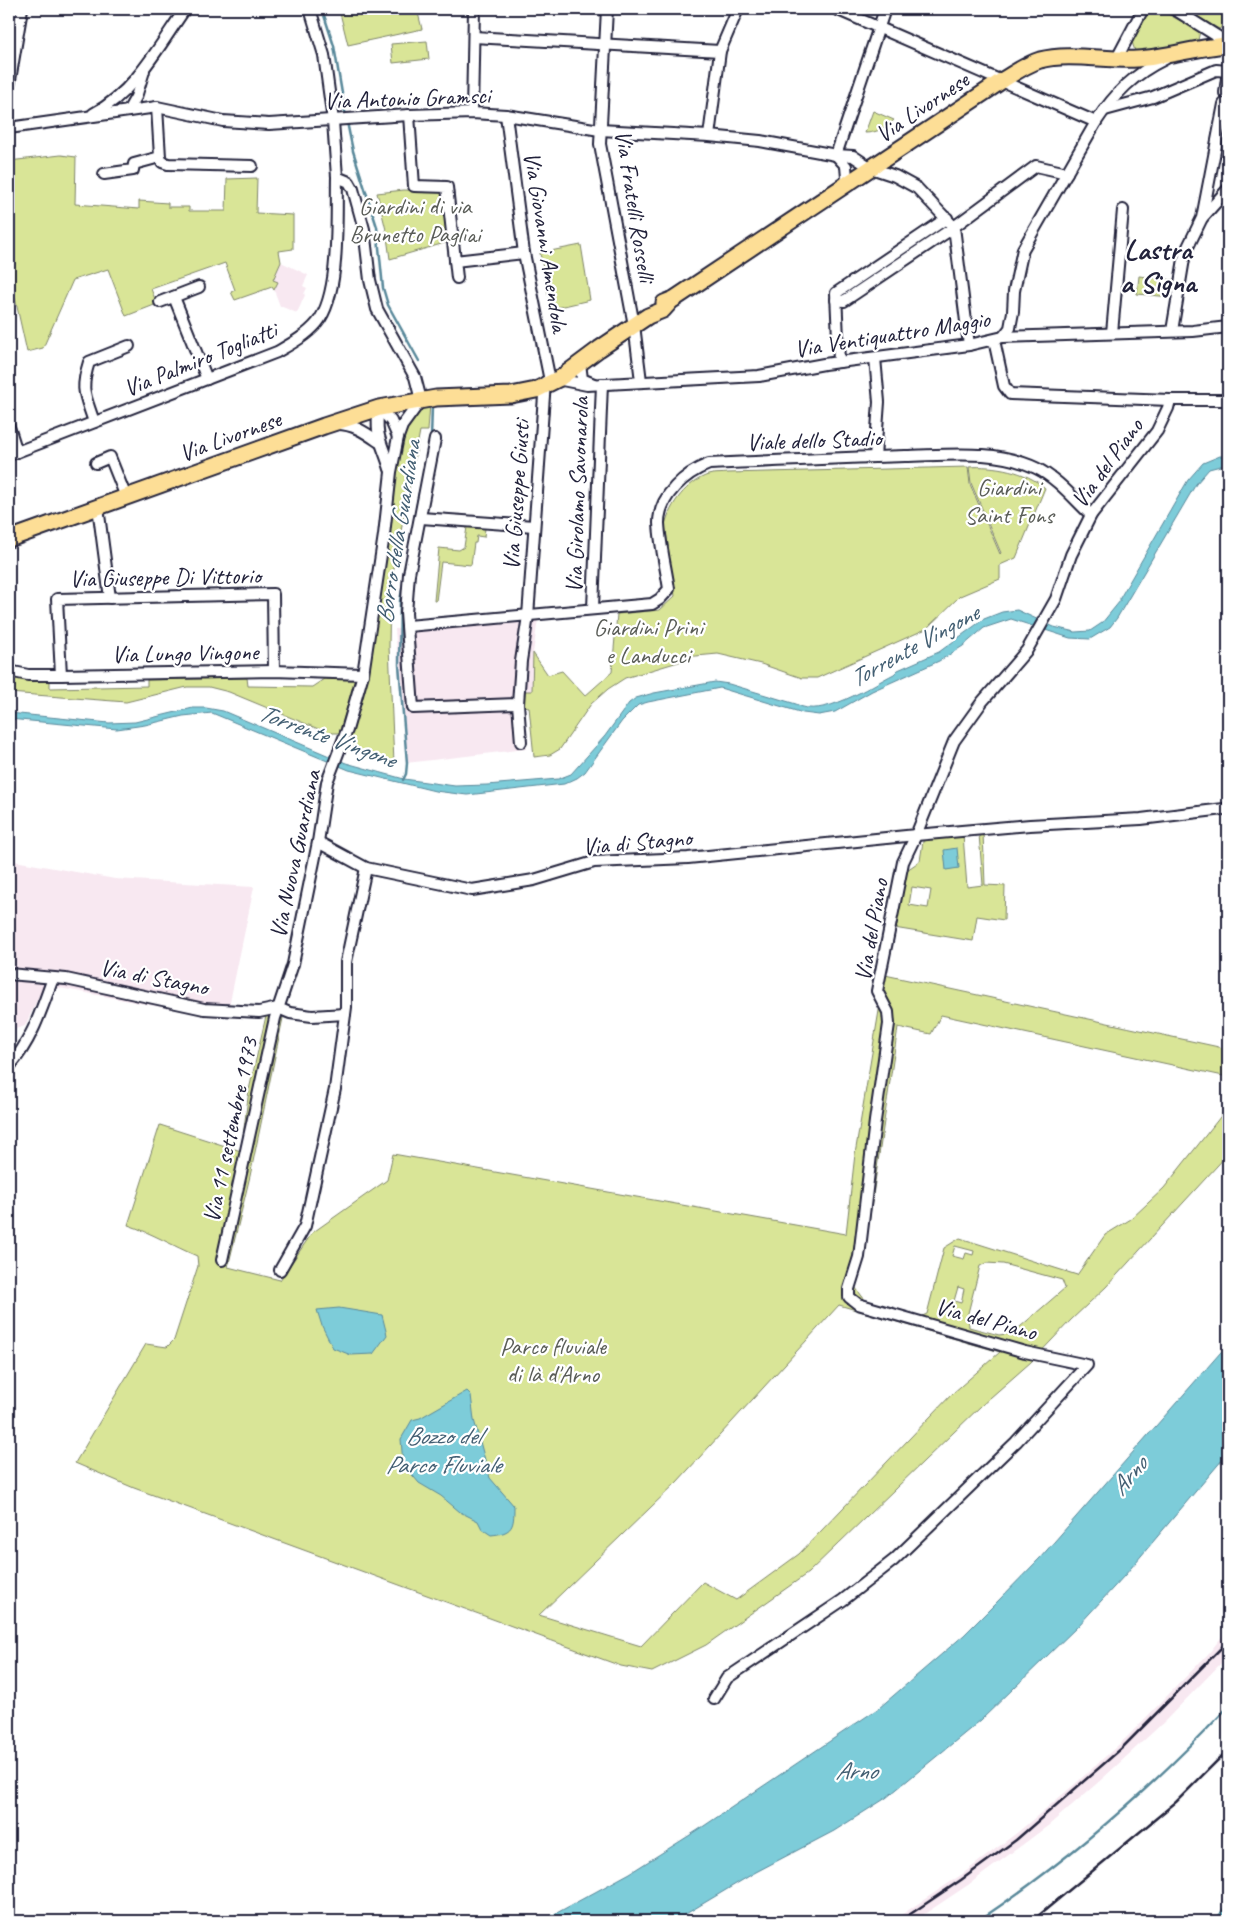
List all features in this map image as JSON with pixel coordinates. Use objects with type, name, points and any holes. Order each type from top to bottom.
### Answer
[{"type":"main road","name":"Via Livornese","points":[[9,539],[379,408],[421,400],[526,393],[548,380],[574,370],[657,306],[672,300],[1022,68],[1039,60],[1052,58],[1116,60],[1174,54],[1228,44]]},
{"type":"street","points":[[9,86],[22,9]]},
{"type":"street","points":[[87,117],[103,109],[124,91],[144,68],[185,9]]},
{"type":"street","name":"Via Palmiro Togliatti","points":[[13,454],[277,352],[300,339],[318,323],[328,302],[334,279],[337,177],[336,120],[324,55],[310,9]]},
{"type":"street","points":[[472,113],[474,9]]},
{"type":"street","name":"Via Fratelli Rosselli","points":[[607,9],[600,144],[638,320],[641,381]]},
{"type":"street","points":[[709,136],[720,51],[738,9]]},
{"type":"street","points":[[836,9],[1096,122]]},
{"type":"street","points":[[844,186],[847,178],[846,166],[836,155],[886,9]]},
{"type":"street","points":[[1116,60],[1143,9]]},
{"type":"street","points":[[1174,9],[1228,44]]},
{"type":"street","points":[[1192,19],[1203,33],[1209,46]]},
{"type":"street","points":[[474,37],[720,51]]},
{"type":"street","name":"Via Ventiquattro Maggio","points":[[548,380],[562,380],[581,385],[759,376],[839,362],[998,339],[1010,328],[1015,283],[1023,249],[1096,122],[1130,80],[1142,71],[1174,54]]},
{"type":"street","points":[[124,91],[122,101],[128,111],[136,97],[144,68]]},
{"type":"street","points":[[1104,110],[1152,97],[1216,70],[1228,71],[1225,93]]},
{"type":"street","points":[[141,82],[144,97],[157,107],[160,157],[162,162],[168,164],[252,166]]},
{"type":"street","points":[[1202,218],[1224,104]]},
{"type":"street","name":"Via Antonio Gramsci","points":[[9,128],[157,107],[206,118],[242,123],[269,124],[472,113],[506,115],[600,130],[760,141],[836,155],[884,160]]},
{"type":"street","points":[[409,115],[414,186],[447,187],[457,278]]},
{"type":"street","name":"Via Giovanni Amendola","points":[[506,115],[524,253],[548,380]]},
{"type":"street","name":"Via Antonio Gramsci","points":[[852,156],[871,168],[908,182],[926,196],[954,227]]},
{"type":"street","points":[[104,174],[132,170],[134,164],[160,157]]},
{"type":"street","points":[[836,297],[844,301],[954,227],[1036,166],[1067,173]]},
{"type":"street","points":[[337,177],[348,182],[353,189],[364,229],[370,280],[377,309],[415,377],[421,400]]},
{"type":"street","points":[[1172,331],[1184,253],[1202,218],[1228,189]]},
{"type":"street","points":[[1112,333],[1123,210]]},
{"type":"street","points":[[836,297],[947,218]]},
{"type":"street","points":[[954,227],[969,344]]},
{"type":"street","points":[[455,261],[524,253]]},
{"type":"street","points":[[160,302],[199,287]]},
{"type":"street","points":[[174,296],[206,379]]},
{"type":"street","points":[[836,297],[839,362]]},
{"type":"street","points":[[1228,327],[998,339],[1004,386],[1010,394],[1170,400],[1228,400]]},
{"type":"street","points":[[94,422],[83,388],[83,380],[89,362],[128,346]]},
{"type":"street","points":[[875,358],[879,402],[875,457]]},
{"type":"street","name":"Via Ventiquattro Maggio","points":[[574,370],[599,384]]},
{"type":"street","name":"Via Giuseppe Giusti","points":[[521,742],[518,704],[521,661],[528,616],[534,526],[548,380]]},
{"type":"street","name":"Via Girolamo Savonarola","points":[[592,608],[599,384]]},
{"type":"street","name":"Via Nuova Guardiana","points":[[278,1008],[293,964],[318,842],[327,782],[347,730],[363,674],[384,536],[391,472],[398,437],[402,426],[421,400]]},
{"type":"street","name":"Via del Piano","points":[[714,1699],[727,1678],[843,1600],[894,1560],[1016,1442],[1087,1365],[1025,1352],[858,1304],[850,1297],[849,1289],[859,1257],[889,1024],[888,1012],[877,991],[903,862],[954,741],[982,702],[1031,643],[1056,599],[1071,556],[1091,514],[1157,431],[1170,400]]},
{"type":"street","points":[[379,408],[391,421],[398,437]]},
{"type":"street","name":"Via Nuova Guardiana","points":[[379,408],[376,428],[379,442],[391,472]]},
{"type":"street","points":[[324,426],[346,424],[379,442]]},
{"type":"street","points":[[9,427],[13,454]]},
{"type":"street","points":[[435,439],[409,574],[406,614],[413,708],[518,704]]},
{"type":"street","name":"Viale dello Stadio","points":[[592,608],[652,604],[660,599],[668,589],[659,523],[661,510],[668,495],[694,470],[708,464],[875,457],[978,455],[1007,458],[1036,468],[1051,477],[1091,514]]},
{"type":"street","points":[[96,463],[110,457],[126,497]]},
{"type":"street","points":[[98,507],[110,598]]},
{"type":"street","points":[[421,518],[534,526]]},
{"type":"street","name":"Via Giuseppe Di Vittorio","points":[[61,675],[57,599],[273,594],[274,671]]},
{"type":"street","points":[[408,626],[528,616],[592,608]]},
{"type":"street","name":"Via Lungo Vingone","points":[[9,671],[28,675],[274,671],[363,674]]},
{"type":"street","points":[[916,835],[1030,825],[1141,819],[1224,810]]},
{"type":"street","name":"Via di Stagno","points":[[318,842],[366,868],[472,890],[534,880],[594,862],[688,858],[916,835]]},
{"type":"street","points":[[280,1270],[305,1226],[335,1089],[345,1014],[346,962],[366,868]]},
{"type":"street","name":"Via di Stagno","points":[[9,974],[66,980],[204,1009],[260,1012],[278,1008],[290,1013],[305,1015],[345,1014]]},
{"type":"street","points":[[9,1067],[20,1054],[32,1034],[53,978]]},
{"type":"street","name":"Via 11 settembre 1973","points":[[222,1260],[278,1008]]},
{"type":"shaded area","points":[[281,262],[308,275],[303,286],[307,288],[305,295],[297,313],[280,306],[274,290],[278,282],[273,280]]},
{"type":"shaded area","points":[[538,619],[533,653],[532,691],[523,692],[526,749],[406,763],[395,629]]},
{"type":"shaded area","points":[[9,860],[115,879],[254,887],[227,1016],[209,1016],[44,985],[25,1026],[9,1031]]},
{"type":"shaded area","points":[[1228,1629],[1228,1656],[1165,1721],[1102,1779],[1049,1825],[968,1885],[914,1921],[892,1921],[961,1875],[1018,1832],[1075,1784],[1126,1738],[1209,1653]]},
{"type":"green space","points":[[339,9],[417,9],[422,29],[348,45]]},
{"type":"green space","points":[[1149,9],[1158,9],[1200,31],[1198,40],[1179,47],[1135,51],[1132,42]]},
{"type":"green space","points":[[1185,9],[1224,9],[1222,27],[1219,29]]},
{"type":"green space","points":[[427,41],[429,59],[393,63],[391,44]]},
{"type":"green space","points":[[873,111],[894,120],[881,130],[865,133]]},
{"type":"green space","points":[[61,155],[76,157],[75,204],[139,209],[139,201],[168,203],[168,207],[189,207],[189,211],[226,211],[227,179],[257,178],[256,213],[293,215],[293,249],[279,251],[281,262],[273,280],[278,282],[274,290],[272,287],[235,300],[231,292],[235,290],[225,263],[151,289],[157,304],[126,316],[108,269],[73,280],[43,348],[27,352],[15,298],[9,300],[9,161]]},
{"type":"green space","name":"Giardini di via Brunetto Pagliai","points":[[404,190],[439,191],[443,195],[448,242],[390,259],[386,230],[377,193]]},
{"type":"green space","points":[[581,245],[590,300],[551,309],[540,253]]},
{"type":"green space","points":[[1139,276],[1174,280],[1171,297],[1137,294]]},
{"type":"green space","points":[[430,403],[428,431],[420,431],[390,589],[389,646],[394,763],[347,746],[364,687],[393,478],[404,426],[425,404]]},
{"type":"green space","points":[[968,467],[970,484],[1000,554],[971,483],[969,467],[1009,470],[1029,477],[1045,488],[1016,558],[1000,565],[1000,579],[960,596],[926,629],[817,678],[802,678],[761,664],[718,654],[685,657],[685,660],[625,678],[608,689],[591,704],[560,749],[550,755],[534,757],[529,707],[524,706],[523,691],[532,691],[533,653],[548,675],[562,671],[585,696],[612,672],[617,614],[660,610],[675,596],[665,525],[671,509],[680,495],[700,478],[713,474],[728,473]]},
{"type":"green space","points":[[467,527],[485,528],[484,537],[477,536],[476,543],[474,543],[471,565],[441,562],[436,601],[434,601],[439,548],[459,550],[464,547]]},
{"type":"green space","points":[[9,678],[50,680],[50,688],[147,686],[147,680],[247,678],[248,686],[312,687],[324,679],[356,680],[339,733],[328,733],[229,692],[209,687],[187,687],[126,702],[9,693]]},
{"type":"green space","points":[[983,832],[985,885],[1005,886],[1004,920],[977,916],[973,941],[894,928],[904,872],[920,861],[924,835]],"holes":[[[979,834],[983,885],[967,887],[963,835]],[[912,887],[931,890],[928,908],[909,905]]]},
{"type":"green space","name":"Parco fluviale di là d'Arno","points":[[885,975],[1228,1049],[1228,1077],[941,1015],[931,1034],[898,1027],[864,1256],[855,1287],[865,1300],[920,1317],[927,1314],[944,1248],[960,1238],[1077,1275],[1105,1235],[1131,1219],[1164,1188],[1228,1107],[1228,1154],[1106,1287],[1031,1362],[982,1405],[808,1573],[706,1645],[652,1672],[621,1666],[134,1488],[75,1463],[146,1344],[167,1347],[174,1340],[198,1266],[197,1256],[128,1225],[160,1125],[241,1151],[249,1090],[266,1016],[283,1018],[250,1176],[228,1267],[280,1280],[312,1233],[387,1180],[393,1154],[846,1234],[855,1154]],"holes":[[[955,1246],[974,1251],[973,1255],[966,1253],[964,1259],[952,1256]],[[986,1263],[1003,1264],[1062,1280],[1065,1288],[1013,1333],[999,1335],[969,1327],[968,1313],[980,1266]],[[958,1287],[964,1289],[961,1303],[954,1301]],[[839,1305],[1000,1352],[953,1393],[799,1554],[736,1600],[703,1582],[641,1646],[539,1615],[677,1482]]]},
{"type":"water","points":[[1220,456],[1228,456],[1228,464],[1209,469],[1196,484],[1117,618],[1110,627],[1090,639],[1070,638],[1011,619],[984,628],[963,646],[939,661],[872,691],[835,712],[819,715],[803,713],[720,688],[648,702],[638,705],[622,721],[585,772],[564,784],[467,795],[435,791],[349,770],[212,713],[183,716],[117,729],[9,719],[9,713],[109,723],[135,722],[193,708],[206,708],[223,711],[346,763],[404,779],[455,786],[558,779],[571,774],[605,736],[629,703],[636,698],[715,682],[729,684],[806,708],[818,708],[832,705],[859,693],[898,670],[939,652],[984,619],[1002,612],[1017,610],[1054,627],[1075,632],[1090,631],[1102,623],[1120,601],[1188,480],[1203,463]]},
{"type":"water","points":[[957,848],[959,868],[946,870],[944,850]]},
{"type":"water","points":[[339,1308],[382,1315],[387,1335],[373,1354],[351,1355],[333,1348],[322,1326],[317,1310]]},
{"type":"water","name":"Arno","points":[[1228,1344],[1228,1453],[1125,1575],[1078,1626],[981,1720],[886,1798],[834,1831],[756,1872],[674,1921],[542,1921],[630,1873],[698,1830],[879,1708],[964,1635],[1040,1558]]},
{"type":"water","name":"Bozzo del Parco Fluviale","points":[[467,1391],[471,1395],[474,1420],[490,1478],[514,1506],[513,1524],[504,1533],[491,1535],[482,1529],[478,1521],[460,1512],[441,1496],[419,1483],[403,1464],[401,1439],[412,1420],[420,1418]]},
{"type":"water","points":[[1228,1901],[1228,1921],[1215,1921]]},
{"type":"waterway","name":"Borro della Guardiana","points":[[322,9],[334,46],[346,117]]},
{"type":"waterway","name":"Borro della Guardiana","points":[[347,122],[353,151],[377,227],[383,288],[388,305],[419,361]]},
{"type":"waterway","name":"Borro della Guardiana","points":[[431,439],[432,406]]},
{"type":"waterway","name":"Borro della Guardiana","points":[[403,780],[406,774],[407,763],[399,665],[400,601],[419,493]]},
{"type":"waterway","points":[[978,1921],[1045,1873],[1109,1821],[1170,1766],[1228,1707]]},
{"type":"railway","points":[[900,1921],[1016,1840],[1122,1748],[1228,1641]]},
{"type":"railway","points":[[1032,1921],[1176,1802],[1228,1750]]},
{"type":"district","name":"Lastra a Signa","points":[[1158,266]]},
{"type":"park label","name":"Giardini Saint Fons","points":[[1009,501]]},
{"type":"park label","name":"Giardini Prini e Landucci","points":[[648,641]]},
{"type":"water label","name":"Torrente Vingone","points":[[914,646]]},
{"type":"water label","name":"Torrente Vingone","points":[[327,736]]}]
